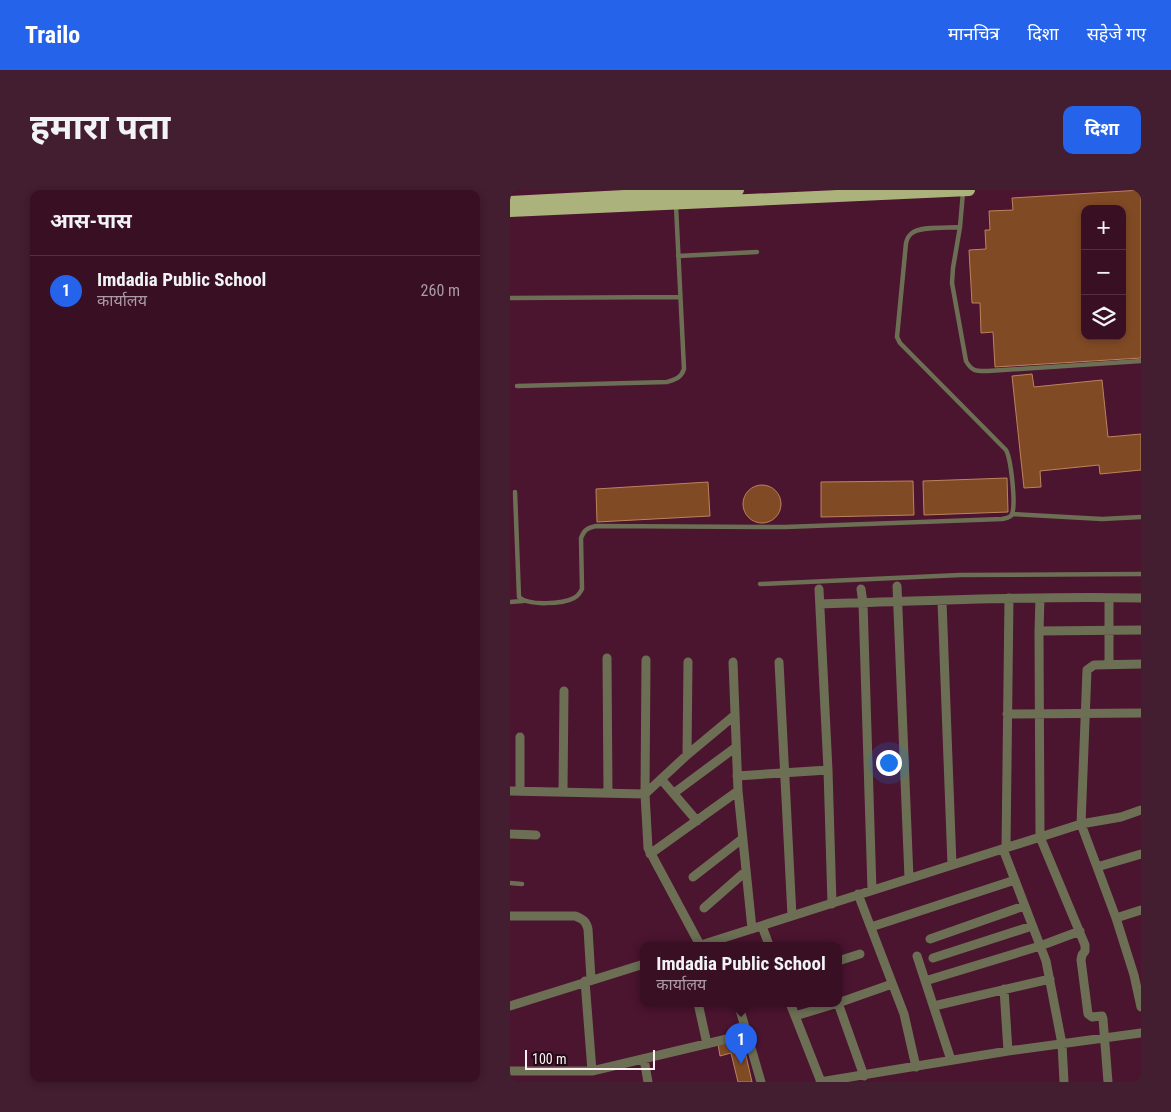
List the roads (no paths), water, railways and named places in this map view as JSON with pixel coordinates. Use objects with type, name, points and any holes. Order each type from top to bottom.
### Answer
[{"type":"main road","points":[[510,202],[527,195],[661,192],[675,198],[738,190]]},
{"type":"main road","points":[[510,211],[675,198],[969,190]]},
{"type":"street","points":[[897,586],[909,878]]},
{"type":"street","points":[[819,589],[828,770],[832,904]]},
{"type":"street","points":[[861,589],[872,890]]},
{"type":"street","points":[[820,604],[1009,598],[1141,598]]},
{"type":"street","points":[[1009,598],[1004,849],[1046,961],[1062,1044],[1064,1082]]},
{"type":"street","points":[[1040,598],[1040,837],[1080,931],[1085,948],[1081,960],[1088,1014],[1092,1017],[1102,1016],[1106,1039],[1108,1082]]},
{"type":"street","points":[[1109,598],[1109,664]]},
{"type":"street","points":[[942,601],[952,865]]},
{"type":"street","points":[[1039,631],[1141,630]]},
{"type":"street","points":[[606,658],[608,793]]},
{"type":"street","points":[[646,660],[644,794],[647,842],[650,854],[698,942]]},
{"type":"street","points":[[687,755],[688,662]]},
{"type":"street","points":[[733,662],[738,791],[752,929]]},
{"type":"street","points":[[779,662],[792,916]]},
{"type":"street","points":[[1140,1000],[1138,974],[1081,824],[1087,670],[1094,665],[1141,664]]},
{"type":"street","points":[[563,792],[564,691]]},
{"type":"street","points":[[1007,714],[1141,713]]},
{"type":"street","points":[[510,791],[644,794],[735,715]]},
{"type":"street","points":[[520,737],[520,791]]},
{"type":"street","points":[[674,793],[736,747]]},
{"type":"street","points":[[737,776],[828,770]]},
{"type":"street","points":[[661,779],[697,821]]},
{"type":"street","points":[[650,854],[738,791]]},
{"type":"street","points":[[720,942],[752,929],[858,894],[1081,824],[1121,817],[1141,810]]},
{"type":"street","points":[[510,834],[536,834]]},
{"type":"street","points":[[693,877],[742,839]]},
{"type":"street","points":[[1097,867],[1141,854]]},
{"type":"street","points":[[704,908],[746,872]]},
{"type":"street","points":[[871,927],[1015,880]]},
{"type":"street","points":[[858,894],[907,1024],[916,1067]]},
{"type":"street","points":[[930,939],[1024,906]]},
{"type":"street","points":[[1116,918],[1141,910]]},
{"type":"street","points":[[510,916],[575,916],[582,918],[586,922],[588,929],[592,1072]]},
{"type":"street","points":[[762,926],[768,942]]},
{"type":"street","points":[[933,958],[1032,926]]},
{"type":"street","points":[[925,981],[1040,946],[1080,931]]},
{"type":"street","points":[[842,959],[860,954]]},
{"type":"street","points":[[917,956],[951,1060]]},
{"type":"street","points":[[510,1006],[640,965]]},
{"type":"street","points":[[934,1006],[1004,988],[1050,979]]},
{"type":"street","points":[[842,1002],[892,984]]},
{"type":"street","points":[[1004,988],[1008,1051]]},
{"type":"street","points":[[699,1007],[707,1044]]},
{"type":"street","points":[[739,1007],[761,1082]]},
{"type":"street","points":[[792,1007],[820,1082],[1008,1051],[1141,1034]]},
{"type":"street","points":[[795,1016],[825,1007]]},
{"type":"street","points":[[839,1007],[864,1076]]},
{"type":"street","points":[[510,1072],[592,1072],[748,1034]]},
{"type":"street","points":[[644,1060],[648,1082]]},
{"type":"lane","points":[[964,190],[952,283],[966,361],[970,368],[976,371],[988,371],[1141,361]]},
{"type":"lane","points":[[517,386],[667,382],[676,380],[681,376],[684,369],[675,198]]},
{"type":"lane","points":[[510,602],[565,601],[578,595],[582,589],[581,538],[583,532],[588,528],[596,526],[850,526],[1009,518],[1012,514],[1011,464],[1006,450],[900,343],[897,336],[908,237],[912,232],[919,230],[960,227]]},
{"type":"lane","points":[[678,256],[756,252]]},
{"type":"lane","points":[[510,298],[680,297]]},
{"type":"lane","points":[[515,492],[518,591],[519,597],[523,602]]},
{"type":"lane","points":[[1012,514],[1095,519],[1141,517]]},
{"type":"lane","points":[[760,584],[960,575],[1141,574]]},
{"type":"lane","points":[[510,883],[522,884]]},
{"type":"place","name":"Imdadia Public School","points":[[741,1064]]}]
